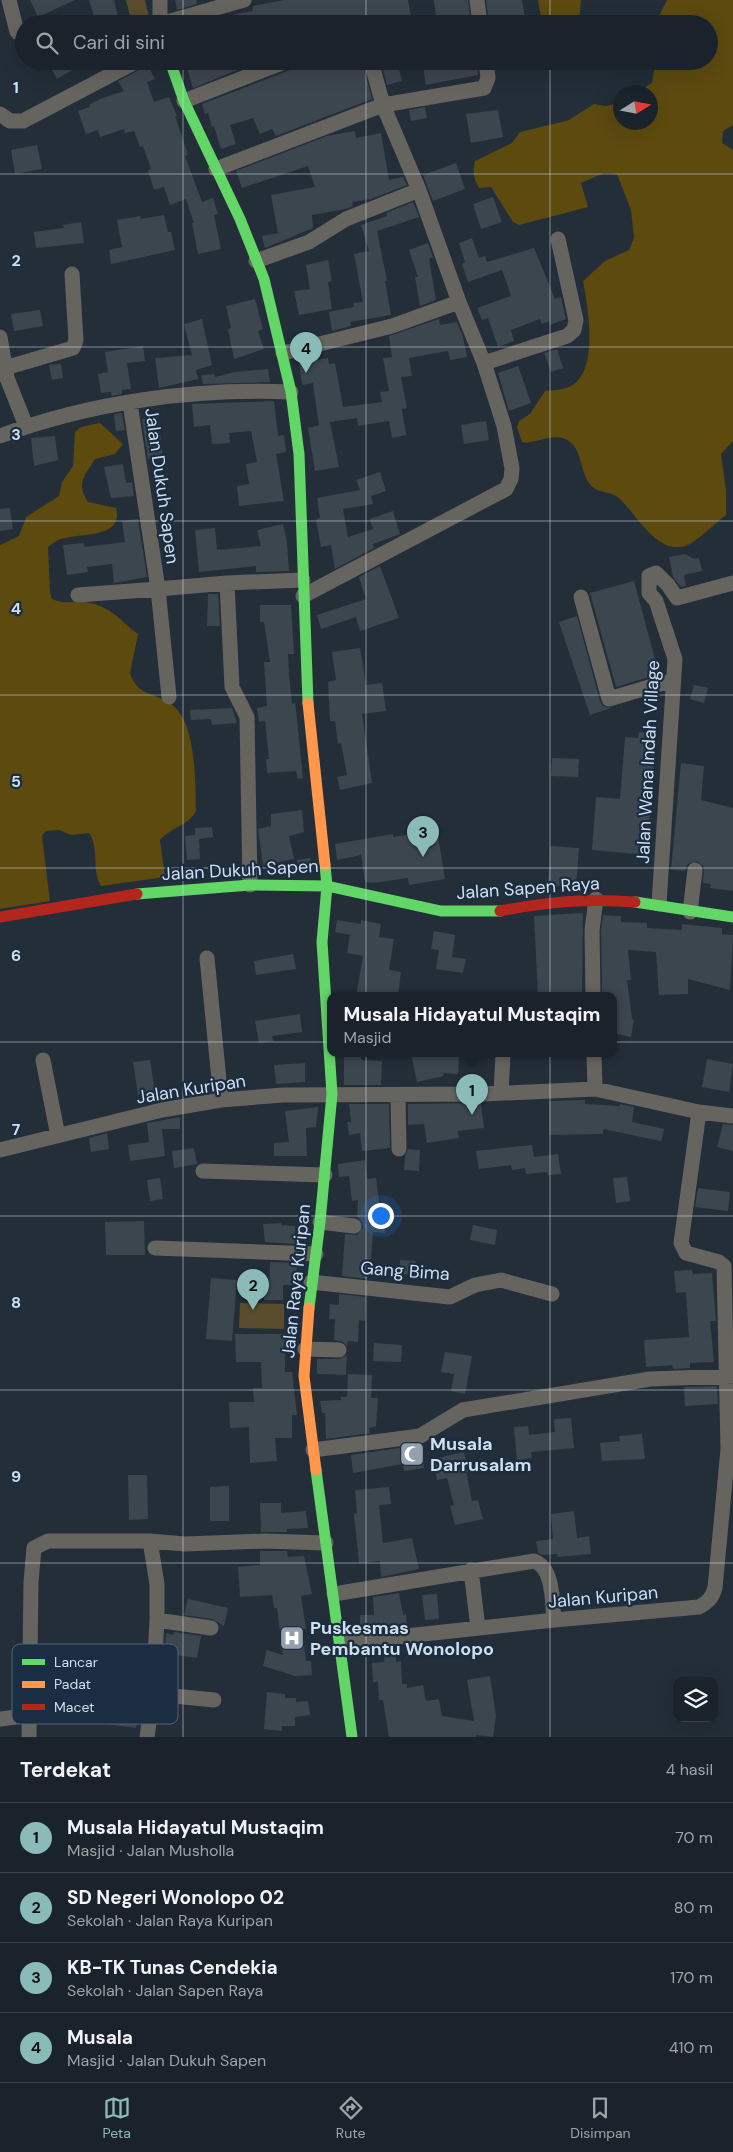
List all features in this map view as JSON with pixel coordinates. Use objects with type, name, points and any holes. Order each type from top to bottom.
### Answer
[{"type":"street","points":[[9,0],[15,24]]},
{"type":"street","points":[[160,0],[160,15]]},
{"type":"street","points":[[192,15],[244,0]]},
{"type":"street","points":[[477,0],[479,15]]},
{"type":"street","points":[[0,114],[10,121],[23,121],[120,70]]},
{"type":"street","name":"Jalan Dukuh Sapen","points":[[0,917],[130,895],[250,886],[327,886],[308,706],[299,454],[292,392],[264,279],[184,100],[173,70]]},
{"type":"street","points":[[184,100],[262,70]]},
{"type":"street","points":[[303,596],[506,489],[511,479],[512,468],[504,426],[484,363],[459,302],[418,190],[383,105],[373,70]]},
{"type":"street","points":[[216,170],[383,105],[484,88],[488,78],[487,70]]},
{"type":"street","points":[[256,261],[309,242],[346,219],[418,190]]},
{"type":"street","points":[[484,363],[567,336],[574,330],[576,320],[558,239]]},
{"type":"street","points":[[5,368],[72,348],[76,340],[72,274]]},
{"type":"street","points":[[283,353],[392,326],[459,302]]},
{"type":"street","points":[[0,337],[7,378],[26,426]]},
{"type":"street","name":"Jalan Dukuh Sapen","points":[[292,392],[251,390],[130,403],[158,589],[227,583],[302,580]]},
{"type":"street","points":[[0,436],[26,426],[86,409],[130,403]]},
{"type":"street","name":"Jalan Wana Indah Village","points":[[659,904],[675,659],[656,601],[649,593],[648,576],[656,574],[668,585],[677,598],[733,583]]},
{"type":"street","points":[[227,583],[232,687],[247,717],[250,886]]},
{"type":"street","points":[[78,594],[158,589],[169,697]]},
{"type":"street","points":[[581,596],[609,698],[673,680]]},
{"type":"street","points":[[690,912],[695,870]]},
{"type":"street","name":"Jalan Sapen Raya","points":[[327,886],[441,911],[501,911],[532,904],[596,899],[659,904],[690,912],[733,917]]},
{"type":"street","name":"Jalan Raya Kuripan","points":[[327,886],[322,942],[327,1018]]},
{"type":"street","points":[[593,992],[592,930],[596,899]]},
{"type":"street","points":[[207,958],[221,1100]]},
{"type":"street","name":"Jalan Raya Kuripan","points":[[330,1057],[332,1094],[320,1222],[311,1282],[304,1376],[352,1737]]},
{"type":"street","points":[[501,1093],[503,1057]]},
{"type":"street","points":[[594,1057],[595,1089]]},
{"type":"street","points":[[43,1060],[58,1136]]},
{"type":"street","name":"Jalan Kuripan","points":[[0,1150],[162,1110],[221,1100],[332,1094],[398,1095],[595,1089],[699,1112],[733,1116]]},
{"type":"street","points":[[398,1095],[399,1150]]},
{"type":"street","points":[[699,1112],[681,1243],[686,1253],[719,1262],[724,1266],[730,1449]]},
{"type":"street","points":[[203,1170],[325,1175]]},
{"type":"street","points":[[320,1222],[354,1226]]},
{"type":"street","points":[[155,1248],[316,1254]]},
{"type":"street","name":"Gang Bima","points":[[311,1282],[450,1297],[475,1285],[501,1280],[552,1294]]},
{"type":"street","points":[[305,1349],[339,1350]]},
{"type":"street","points":[[313,1450],[420,1436],[463,1410],[650,1378],[729,1376]]},
{"type":"street","name":"Jalan Kuripan","points":[[341,1643],[554,1620],[699,1607],[707,1603],[713,1596],[715,1588],[730,1449]]},
{"type":"street","points":[[31,1644],[31,1582],[34,1548],[48,1541],[150,1541],[185,1544],[265,1541],[326,1543]]},
{"type":"street","points":[[150,1541],[157,1584],[156,1644]]},
{"type":"street","points":[[334,1594],[470,1570],[534,1561],[542,1563],[549,1579],[554,1620]]},
{"type":"street","points":[[470,1570],[478,1628]]},
{"type":"street","points":[[157,1620],[211,1628]]},
{"type":"street","points":[[178,1696],[214,1700]]},
{"type":"street","points":[[30,1737],[31,1724]]},
{"type":"shaded area","points":[[126,0],[145,0],[149,15],[130,15]]},
{"type":"shaded area","points":[[538,0],[581,0],[580,15],[540,15]]},
{"type":"shaded area","points":[[667,0],[733,0],[733,125],[723,131],[722,143],[733,150],[733,441],[721,454],[726,490],[726,515],[690,544],[679,547],[669,546],[659,541],[642,525],[621,500],[612,494],[592,487],[586,478],[576,448],[567,440],[556,437],[533,442],[522,442],[517,427],[519,421],[530,414],[545,391],[571,386],[580,378],[585,367],[588,353],[589,322],[583,281],[605,261],[629,250],[634,238],[631,210],[617,174],[604,173],[581,183],[588,207],[519,225],[513,222],[491,187],[479,188],[475,179],[474,165],[475,161],[512,143],[520,132],[569,120],[594,104],[606,106],[613,104],[613,130],[658,130],[658,85],[649,85],[652,83],[654,70],[718,70],[718,15],[660,15]]},
{"type":"shaded area","points":[[100,423],[123,444],[115,454],[95,459],[83,480],[82,490],[88,502],[116,508],[117,518],[113,525],[106,530],[58,540],[48,547],[50,593],[52,599],[58,601],[85,602],[105,608],[138,634],[130,673],[137,686],[147,693],[171,704],[186,724],[195,770],[196,811],[189,820],[160,840],[165,877],[101,886],[96,873],[94,846],[89,833],[71,835],[59,830],[46,831],[42,836],[50,901],[0,909],[0,545],[19,536],[26,517],[59,496],[62,482],[73,466],[75,432],[81,427]]},
{"type":"shaded area","points":[[240,1303],[284,1304],[284,1329],[239,1328]]},
{"type":"building","points":[[30,0],[75,0],[42,15],[37,15]]},
{"type":"building","points":[[89,0],[114,0],[118,15],[93,15]]},
{"type":"building","points":[[175,0],[196,0],[197,4],[177,10]]},
{"type":"building","points":[[284,0],[408,0],[411,15],[231,15],[253,11],[253,6]]},
{"type":"building","points":[[434,0],[468,0],[470,15],[436,15]]},
{"type":"building","points":[[486,0],[522,0],[524,15],[488,15]]},
{"type":"building","points":[[52,70],[72,70],[57,79]]},
{"type":"building","points":[[139,70],[150,70],[155,79],[147,82],[154,102],[169,97],[177,116],[175,116],[188,155],[185,156],[202,202],[213,198],[218,214],[214,215],[221,249],[198,254],[192,223],[194,223],[186,199],[170,205],[164,187],[154,190],[148,170],[151,169],[143,146],[140,147],[134,131],[125,133],[124,129],[100,137],[98,130],[86,134],[78,111],[90,107],[89,105],[100,99],[124,91],[118,81]]},
{"type":"building","points":[[188,70],[238,70],[193,88]]},
{"type":"building","points":[[290,70],[364,70],[372,99],[276,136],[272,129],[260,134],[253,118],[230,125],[236,144],[221,149],[214,126],[212,127],[208,113],[205,114],[202,104]]},
{"type":"building","points":[[383,70],[399,70],[402,81],[387,85]]},
{"type":"building","points":[[424,70],[478,70],[478,75],[426,85]]},
{"type":"building","points":[[425,107],[427,118],[411,121],[409,110]]},
{"type":"building","points":[[498,110],[503,137],[471,143],[466,114]]},
{"type":"building","points":[[355,131],[356,138],[381,133],[389,180],[403,177],[407,185],[371,199],[352,202],[353,206],[345,209],[312,215],[313,228],[265,248],[262,236],[278,233],[271,195],[315,187],[308,166],[242,188],[236,171],[327,136]]},
{"type":"building","points":[[37,145],[42,169],[15,174],[11,150]]},
{"type":"building","points":[[456,163],[465,189],[433,201],[423,175]]},
{"type":"building","points":[[493,197],[502,222],[481,229],[473,204]]},
{"type":"building","points":[[413,202],[419,217],[377,231],[387,281],[385,281],[391,315],[350,322],[351,326],[332,331],[329,312],[354,307],[353,303],[363,302],[354,254],[369,251],[361,225],[387,216],[386,213]]},
{"type":"building","points":[[164,215],[168,232],[171,232],[175,250],[111,264],[109,250],[122,247],[117,220],[140,216],[141,219]]},
{"type":"building","points":[[81,222],[84,243],[36,248],[34,232],[64,228],[63,225]]},
{"type":"building","points":[[472,238],[479,258],[485,256],[487,262],[534,248],[555,299],[561,297],[566,319],[550,325],[549,321],[542,324],[540,319],[511,330],[514,341],[498,347],[488,318],[482,320],[477,308],[511,296],[502,270],[468,282],[462,264],[465,262],[459,243]]},
{"type":"building","points":[[428,243],[433,257],[429,259],[436,300],[420,306],[415,277],[418,277],[409,250]]},
{"type":"building","points":[[328,260],[332,281],[328,282],[332,309],[299,315],[294,291],[310,289],[306,265]]},
{"type":"building","points":[[255,299],[263,329],[258,331],[264,349],[234,359],[228,329],[231,328],[226,306]]},
{"type":"building","points":[[40,310],[43,326],[14,331],[11,314]]},
{"type":"building","points":[[202,319],[212,365],[196,370],[198,379],[159,388],[155,358],[192,355],[184,324]]},
{"type":"building","points":[[439,319],[440,325],[457,322],[463,337],[467,357],[450,360],[448,351],[409,358],[412,376],[401,377],[407,408],[402,409],[406,435],[392,438],[389,421],[358,426],[357,418],[330,422],[339,467],[315,471],[308,428],[319,425],[313,383],[302,385],[299,363],[328,358],[329,364],[335,363],[343,407],[382,402],[380,392],[389,391],[383,358],[392,357],[389,336]]},
{"type":"building","points":[[143,346],[145,361],[127,363],[131,389],[122,390],[122,394],[112,396],[111,392],[101,393],[98,374],[108,372],[105,352]]},
{"type":"building","points":[[557,349],[563,368],[551,372],[544,353]]},
{"type":"building","points":[[61,364],[63,378],[52,380],[49,365]]},
{"type":"building","points":[[518,366],[531,403],[509,411],[498,373]]},
{"type":"building","points":[[268,369],[270,382],[203,384],[201,375],[214,374],[215,377],[235,372]]},
{"type":"building","points":[[274,401],[278,436],[284,435],[286,452],[276,454],[284,501],[239,506],[237,486],[249,484],[246,464],[257,462],[251,431],[229,433],[230,443],[212,444],[210,425],[194,427],[192,404]]},
{"type":"building","points":[[122,413],[125,430],[116,431],[114,414]]},
{"type":"building","points":[[158,417],[163,457],[148,459],[142,419]]},
{"type":"building","points":[[486,421],[489,440],[464,444],[461,425]]},
{"type":"building","points":[[55,436],[58,460],[34,466],[31,438]]},
{"type":"building","points":[[123,464],[126,483],[132,482],[134,496],[111,498],[104,467]]},
{"type":"building","points":[[380,472],[386,491],[371,496],[373,504],[343,509],[348,537],[373,529],[370,519],[393,511],[400,534],[373,544],[374,548],[335,569],[331,545],[321,547],[316,519],[320,518],[317,498],[360,490],[356,480]]},
{"type":"building","points":[[10,508],[13,529],[0,531],[0,509]]},
{"type":"building","points":[[138,519],[147,577],[114,583],[112,564],[87,567],[88,572],[67,575],[63,545],[84,543],[84,547],[125,542],[122,521]]},
{"type":"building","points":[[283,524],[287,543],[289,571],[256,572],[256,566],[199,572],[195,530],[215,528],[217,550],[261,546],[257,530]]},
{"type":"building","points":[[685,554],[694,559],[699,558],[702,571],[684,575],[686,586],[681,587],[673,577],[669,557]]},
{"type":"building","points":[[380,566],[399,618],[360,631],[356,617],[321,629],[317,615],[366,599],[359,577]]},
{"type":"building","points":[[634,581],[659,674],[616,687],[590,593]]},
{"type":"building","points":[[208,594],[218,594],[220,626],[207,626]]},
{"type":"building","points":[[260,605],[291,605],[294,654],[288,654],[289,675],[292,704],[295,703],[296,710],[303,778],[298,779],[296,771],[267,773],[266,759],[269,759],[265,721],[259,722],[257,708],[267,706],[264,662],[270,662],[264,622],[260,622]]},
{"type":"building","points":[[577,616],[600,701],[603,706],[611,708],[590,715],[559,622]]},
{"type":"building","points":[[360,648],[366,685],[382,683],[386,711],[362,714],[372,783],[340,790],[337,777],[347,775],[341,743],[338,744],[335,721],[330,721],[328,682],[336,680],[332,652]]},
{"type":"building","points":[[694,685],[708,688],[704,703],[690,699]]},
{"type":"building","points":[[232,708],[237,723],[212,725],[211,719],[191,720],[190,710]]},
{"type":"building","points":[[639,732],[656,734],[647,855],[592,850],[596,797],[620,799],[625,737],[638,738]]},
{"type":"building","points":[[552,758],[579,759],[578,777],[551,776]]},
{"type":"building","points":[[681,763],[704,766],[701,800],[733,808],[733,891],[710,888],[711,884],[703,883],[704,867],[697,861],[688,864],[685,871],[671,870]]},
{"type":"building","points":[[302,810],[304,832],[289,836],[294,859],[263,865],[258,829],[271,826],[271,814]]},
{"type":"building","points":[[212,827],[213,837],[199,839],[200,859],[187,860],[185,836],[195,835],[195,828]]},
{"type":"building","points":[[437,830],[445,879],[409,885],[408,878],[373,883],[365,882],[361,855],[337,860],[335,844],[393,834],[393,837]]},
{"type":"building","points":[[550,846],[579,848],[576,887],[548,885]]},
{"type":"building","points":[[310,858],[313,872],[300,873],[297,860]]},
{"type":"building","points":[[583,913],[582,992],[538,992],[534,916]]},
{"type":"building","points":[[603,915],[621,916],[621,922],[647,923],[647,928],[682,930],[682,924],[722,928],[722,934],[733,935],[730,990],[688,979],[688,994],[659,995],[656,952],[628,950],[631,980],[627,980],[632,1019],[634,1020],[631,1037],[617,1034],[617,992],[602,992],[601,931]]},
{"type":"building","points":[[337,920],[361,924],[361,920],[381,924],[379,937],[394,939],[389,970],[401,972],[398,992],[357,992],[363,956],[347,953],[350,935],[335,932]]},
{"type":"building","points":[[434,931],[455,935],[452,957],[466,959],[463,973],[436,969],[439,950],[431,949]]},
{"type":"building","points":[[293,954],[296,969],[256,975],[254,961]]},
{"type":"building","points":[[300,1014],[302,1032],[272,1036],[273,1041],[259,1043],[255,1021]]},
{"type":"building","points":[[344,1057],[361,1057],[361,1060],[382,1061],[381,1085],[344,1085]]},
{"type":"building","points":[[412,1057],[459,1057],[458,1074],[443,1073],[444,1076],[417,1082]]},
{"type":"building","points":[[707,1059],[733,1064],[729,1092],[702,1087]]},
{"type":"building","points":[[150,1060],[155,1092],[138,1095],[133,1062]]},
{"type":"building","points":[[305,1063],[305,1082],[276,1084],[274,1065]]},
{"type":"building","points":[[585,1100],[585,1104],[620,1106],[620,1104],[634,1107],[632,1122],[664,1129],[661,1141],[603,1129],[603,1134],[549,1135],[549,1101]]},
{"type":"building","points":[[481,1103],[484,1128],[458,1131],[459,1138],[427,1143],[424,1124],[408,1125],[408,1104]]},
{"type":"building","points":[[349,1104],[389,1104],[390,1148],[362,1151],[360,1133],[349,1135],[347,1122],[351,1122]]},
{"type":"building","points":[[318,1107],[316,1127],[306,1128],[307,1156],[274,1156],[274,1143],[289,1142],[285,1111]]},
{"type":"building","points":[[180,1117],[180,1129],[162,1129],[165,1156],[130,1161],[128,1145],[149,1142],[147,1123]]},
{"type":"building","points":[[723,1124],[733,1125],[733,1151],[717,1147]]},
{"type":"building","points":[[107,1133],[109,1149],[91,1152],[89,1138]]},
{"type":"building","points":[[532,1145],[534,1157],[558,1154],[561,1174],[548,1175],[547,1172],[526,1174],[525,1168],[512,1170],[511,1165],[479,1169],[476,1151]]},
{"type":"building","points":[[194,1148],[197,1164],[174,1168],[172,1151]]},
{"type":"building","points":[[408,1149],[420,1150],[419,1171],[404,1170],[405,1156]]},
{"type":"building","points":[[365,1160],[367,1179],[376,1178],[380,1209],[386,1209],[385,1233],[373,1232],[370,1273],[368,1273],[367,1279],[342,1276],[345,1234],[357,1235],[363,1227],[362,1222],[357,1217],[358,1200],[352,1201],[349,1176],[339,1177],[338,1164]]},
{"type":"building","points":[[627,1177],[630,1201],[616,1203],[613,1178]]},
{"type":"building","points":[[160,1178],[163,1199],[150,1201],[147,1180]]},
{"type":"building","points":[[698,1188],[730,1192],[728,1211],[695,1207]]},
{"type":"building","points":[[144,1221],[145,1255],[106,1255],[105,1222]]},
{"type":"building","points":[[281,1223],[281,1225],[295,1226],[295,1244],[265,1242],[263,1224]]},
{"type":"building","points":[[473,1225],[497,1230],[495,1245],[470,1240]]},
{"type":"building","points":[[400,1260],[416,1261],[415,1275],[399,1274]]},
{"type":"building","points":[[270,1262],[297,1263],[296,1285],[283,1285],[283,1300],[264,1300],[264,1289],[269,1289]]},
{"type":"building","points":[[692,1270],[693,1274],[712,1273],[716,1321],[710,1321],[714,1362],[690,1363],[690,1368],[673,1369],[672,1365],[646,1367],[644,1340],[689,1337],[686,1292],[676,1293],[674,1271]]},
{"type":"building","points":[[211,1278],[237,1280],[232,1341],[206,1339]]},
{"type":"building","points":[[339,1294],[366,1297],[365,1321],[359,1320],[358,1342],[348,1341],[347,1346],[343,1342],[334,1340],[335,1319],[329,1319],[330,1304],[339,1305]]},
{"type":"building","points":[[235,1334],[285,1334],[285,1372],[292,1372],[297,1415],[292,1415],[292,1438],[275,1438],[277,1461],[250,1463],[249,1427],[230,1428],[229,1402],[254,1402],[253,1388],[262,1388],[261,1362],[236,1362]]},
{"type":"building","points":[[374,1343],[402,1345],[401,1362],[373,1361]]},
{"type":"building","points":[[445,1352],[472,1356],[465,1394],[451,1391],[454,1374],[441,1372]]},
{"type":"building","points":[[347,1355],[346,1375],[317,1374],[317,1359],[339,1359]]},
{"type":"building","points":[[348,1374],[372,1375],[371,1398],[378,1398],[376,1426],[369,1428],[370,1433],[326,1439],[325,1413],[322,1413],[320,1401],[341,1400],[341,1397],[347,1397]]},
{"type":"building","points":[[717,1386],[718,1404],[685,1406],[684,1387]]},
{"type":"building","points":[[571,1418],[574,1448],[531,1452],[532,1458],[517,1460],[514,1427],[528,1426],[529,1435],[555,1432],[554,1419]]},
{"type":"building","points":[[642,1434],[645,1459],[602,1461],[600,1443],[620,1441],[619,1436]]},
{"type":"building","points":[[420,1445],[424,1468],[404,1471],[403,1464],[353,1473],[351,1455]]},
{"type":"building","points":[[464,1452],[469,1472],[466,1472],[472,1501],[478,1500],[483,1519],[455,1525],[450,1506],[454,1505],[447,1478],[437,1480],[433,1459]]},
{"type":"building","points":[[128,1475],[147,1475],[148,1519],[129,1520]]},
{"type":"building","points":[[229,1486],[229,1521],[210,1521],[210,1487]]},
{"type":"building","points":[[389,1487],[391,1504],[379,1505],[383,1543],[412,1538],[419,1569],[381,1577],[380,1561],[359,1563],[354,1514],[357,1513],[355,1490]]},
{"type":"building","points":[[260,1503],[281,1503],[281,1513],[306,1511],[308,1528],[287,1529],[287,1532],[261,1532]]},
{"type":"building","points":[[574,1511],[577,1538],[589,1536],[591,1554],[558,1557],[557,1554],[543,1555],[538,1553],[536,1541],[553,1539],[551,1514]]},
{"type":"building","points":[[260,1551],[287,1551],[288,1557],[304,1556],[312,1594],[301,1596],[306,1629],[302,1629],[306,1661],[311,1661],[312,1675],[295,1676],[263,1666],[267,1650],[283,1655],[277,1608],[274,1608],[272,1595],[240,1597],[238,1567],[260,1565]]},
{"type":"building","points":[[399,1593],[403,1615],[406,1614],[407,1626],[360,1631],[360,1615],[374,1615],[373,1597]]},
{"type":"building","points":[[437,1594],[439,1619],[425,1620],[422,1595]]},
{"type":"building","points":[[188,1599],[228,1608],[224,1626],[212,1619],[184,1615]]},
{"type":"building","points":[[174,1632],[201,1636],[197,1658],[178,1655],[178,1644],[165,1644],[166,1633],[173,1635]]},
{"type":"building","points":[[396,1647],[396,1662],[401,1661],[402,1684],[407,1684],[407,1688],[423,1685],[426,1701],[439,1699],[442,1716],[474,1721],[467,1680],[490,1676],[496,1716],[493,1737],[476,1735],[476,1737],[389,1737],[383,1700],[379,1700],[378,1682],[373,1682],[372,1663],[384,1662],[385,1648]]},
{"type":"building","points":[[267,1692],[285,1694],[285,1698],[296,1698],[296,1702],[308,1701],[310,1715],[295,1717],[295,1726],[282,1726],[282,1731],[264,1729]]},
{"type":"building","points":[[106,1724],[137,1724],[136,1728]]},
{"type":"traffic: fast","points":[[173,70],[184,101],[240,219],[264,279],[291,392],[299,454],[308,703]]},
{"type":"traffic: fast","points":[[325,865],[327,886],[322,942],[327,1018]]},
{"type":"traffic: fast","points":[[137,894],[250,885],[327,886],[441,911],[500,911]]},
{"type":"traffic: fast","points":[[635,902],[733,917]]},
{"type":"traffic: fast","points":[[309,1308],[320,1222],[332,1094],[330,1057]]},
{"type":"traffic: fast","points":[[316,1470],[352,1737]]},
{"type":"traffic: slow","points":[[308,703],[325,865]]},
{"type":"traffic: slow","points":[[309,1308],[304,1376],[316,1470]]},
{"type":"traffic: jam","points":[[0,917],[137,894]]},
{"type":"traffic: jam","points":[[500,911],[567,902],[600,900],[635,902]]},
{"type":"place","name":"Musala","points":[[306,373]]},
{"type":"place","name":"KB-TK Tunas Cendekia","points":[[423,857]]},
{"type":"place","name":"Musala Hidayatul Mustaqim","points":[[472,1115]]},
{"type":"place","name":"SD Negeri Wonolopo 02","points":[[253,1310]]},
{"type":"place","name":"Musala Darrusalam","points":[[412,1454]]},
{"type":"place","name":"Puskesmas Pembantu Wonolopo","points":[[292,1638]]}]
